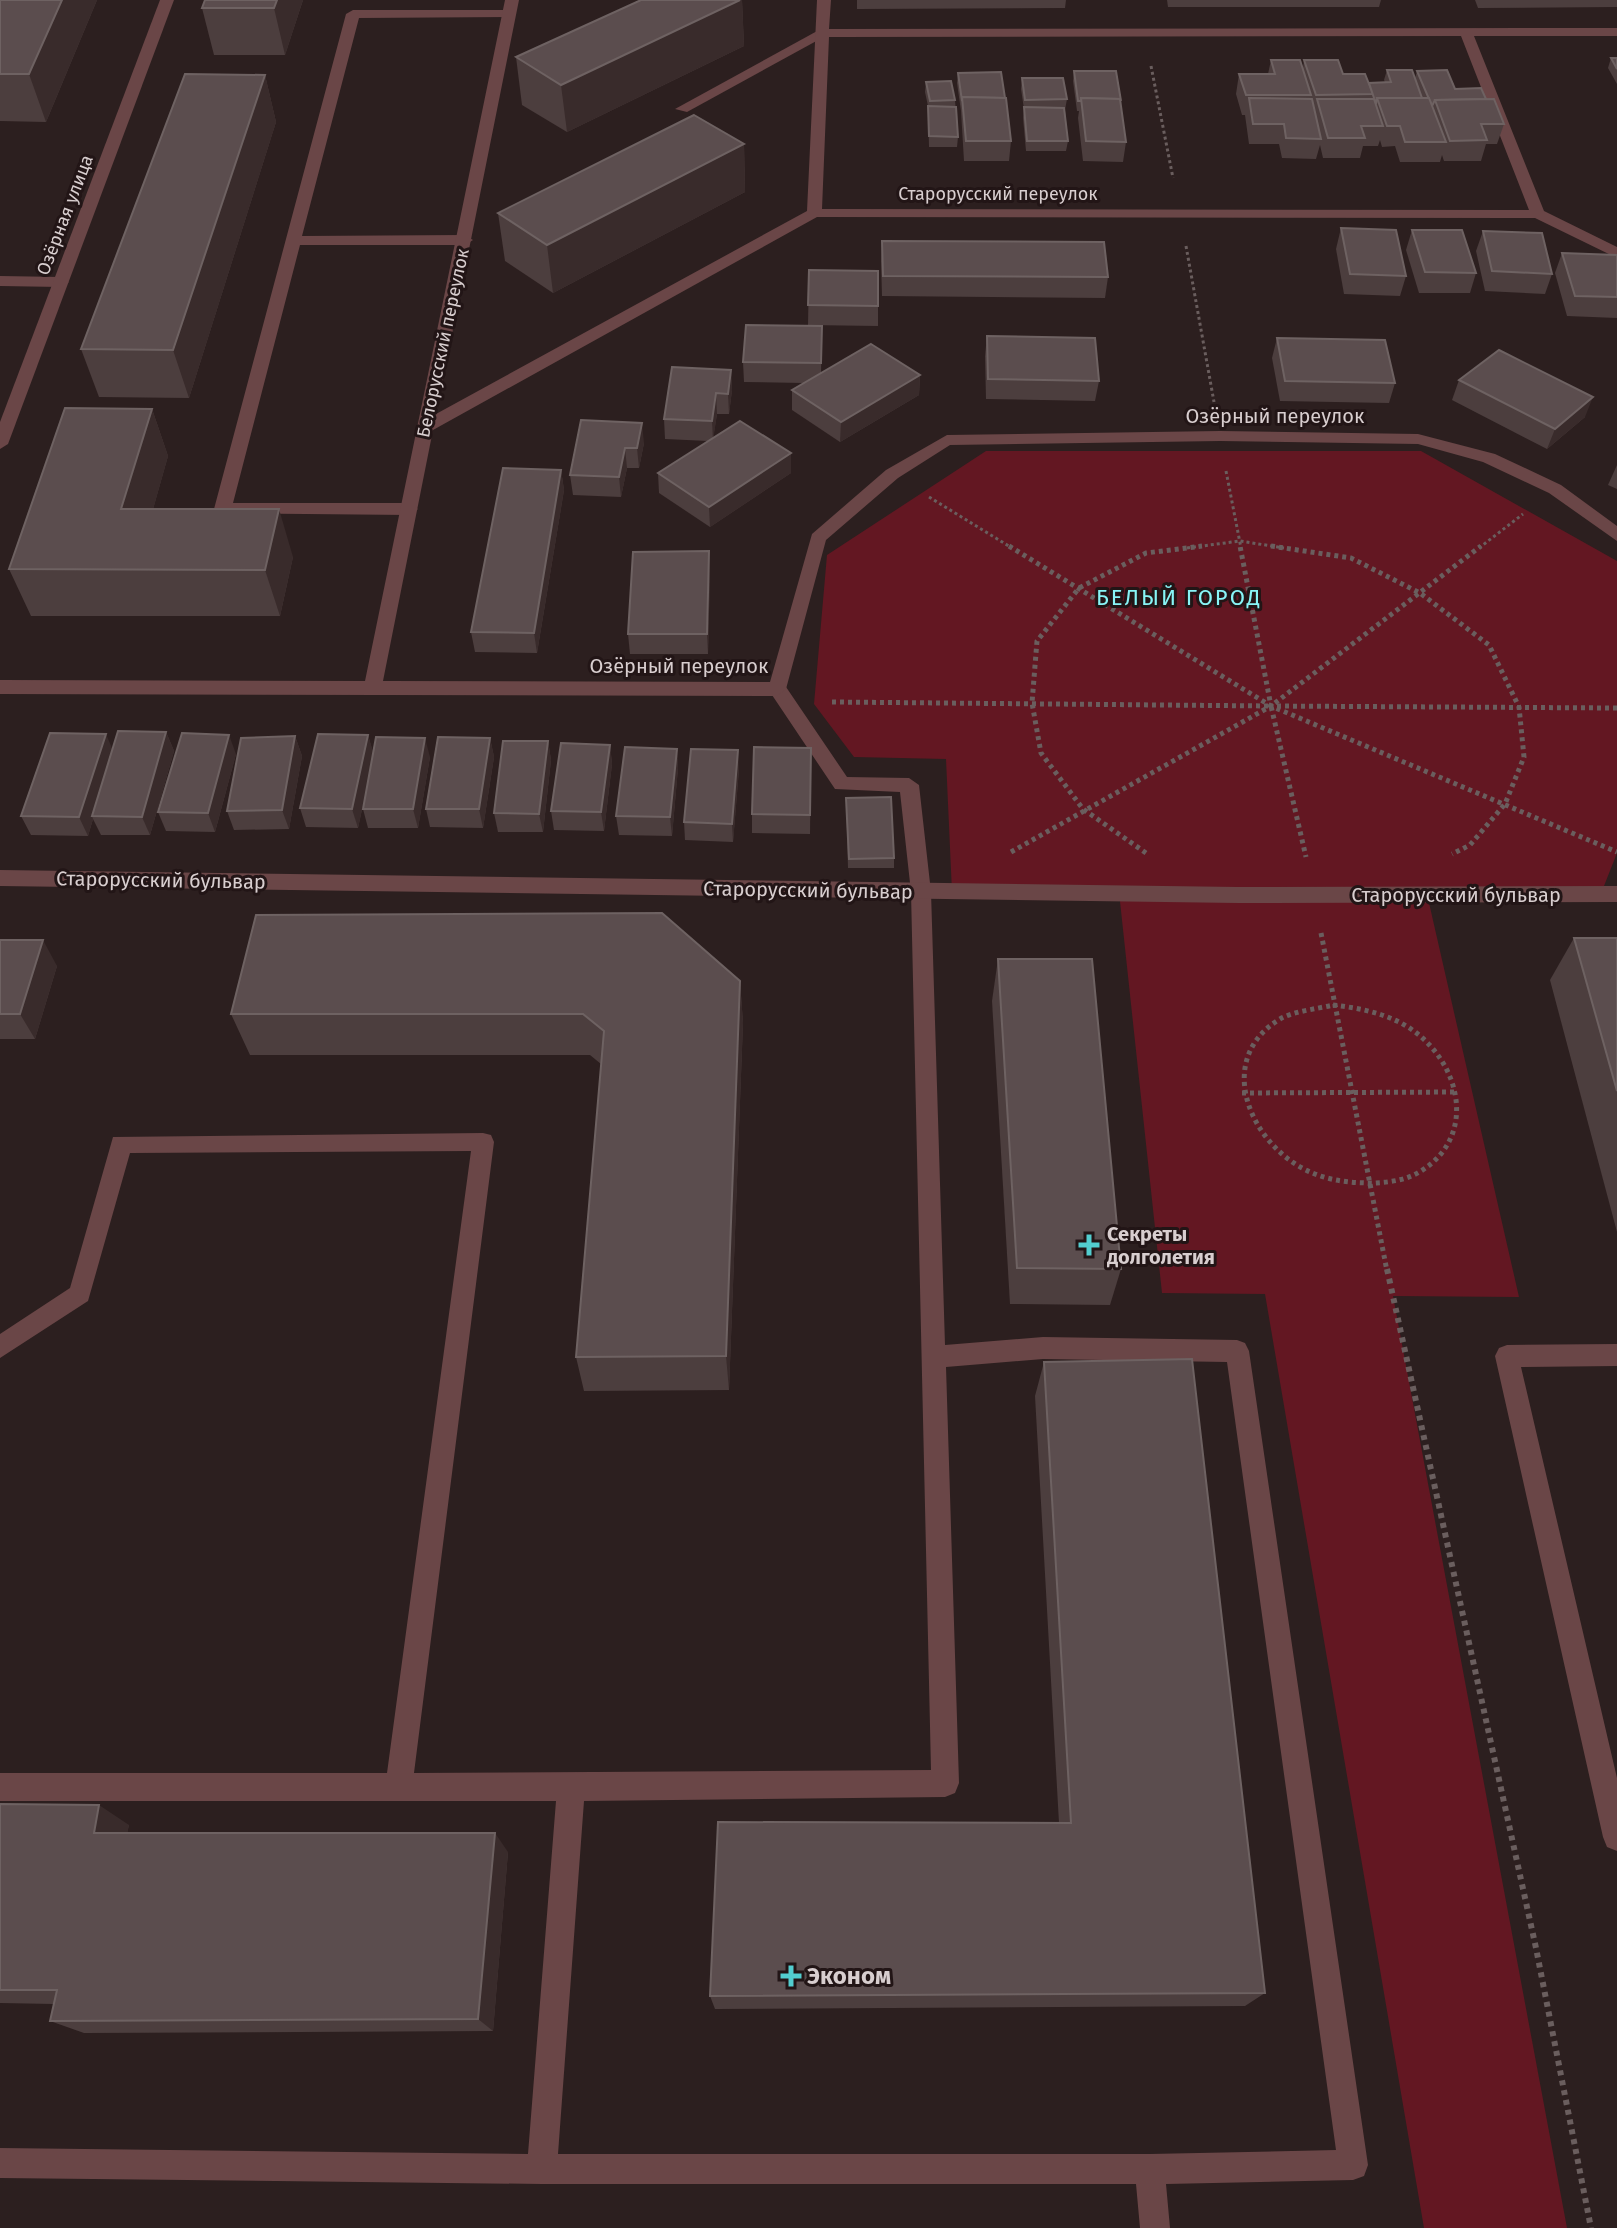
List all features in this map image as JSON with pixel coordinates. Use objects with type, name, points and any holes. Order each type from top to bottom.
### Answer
[{"type":"street","name":"Озёрная улица","points":[[0,444],[167,0]]},
{"type":"street","points":[[814,213],[824,0]]},
{"type":"street","points":[[409,509],[223,509],[353,14],[511,7]]},
{"type":"street","name":"Белорусский переулок","points":[[373,687],[511,7]]},
{"type":"street","points":[[682,109],[824,33],[1617,32]]},
{"type":"street","points":[[1466,33],[1538,214]]},
{"type":"street","name":"Старорусский переулок","points":[[426,427],[814,213],[1538,214],[1617,253]]},
{"type":"street","points":[[291,241],[465,240]]},
{"type":"street","points":[[0,281],[61,282]]},
{"type":"street","name":"Озёрный переулок","points":[[0,687],[373,687],[782,695],[818,538],[892,474],[947,440],[1220,436],[1418,439],[1489,458],[1555,489],[1617,535]]},
{"type":"street","points":[[0,1787],[571,1787],[945,1783],[921,892],[909,785],[842,784],[782,695]]},
{"type":"street","name":"Старорусский бульвар","points":[[0,878],[921,892],[1617,894]]},
{"type":"street","points":[[0,1347],[80,1294],[121,1144],[483,1142],[399,1787]]},
{"type":"street","points":[[0,2163],[542,2169],[1150,2169],[1353,2165],[1237,1351],[1043,1348],[932,1357]]},
{"type":"street","points":[[1617,1355],[1507,1356],[1617,1837]]},
{"type":"street","points":[[542,2169],[571,1787]]},
{"type":"street","points":[[1150,2169],[1155,2228]]},
{"type":"path","points":[[1220,436],[1271,706],[1314,894],[1368,1185],[1536,1948],[1591,2228]]},
{"type":"path","points":[[892,474],[1271,706],[1617,852]]},
{"type":"path","points":[[1008,854],[1083,809],[1271,706],[1555,489]]},
{"type":"path","points":[[1159,859],[1132,846],[1083,809],[1041,753],[1032,703],[1037,641],[1079,588],[1146,553],[1240,541],[1351,558],[1420,593],[1489,645],[1519,707],[1524,757],[1505,804],[1470,845],[1444,858]]},
{"type":"path","points":[[782,695],[1032,703],[1617,708]]},
{"type":"path","points":[[1333,1005],[1370,1010],[1402,1024],[1431,1045],[1449,1070],[1458,1092],[1456,1132],[1446,1151],[1414,1176],[1368,1185],[1323,1176],[1278,1152],[1250,1118],[1242,1093],[1245,1059],[1264,1029],[1289,1014],[1333,1005]]},
{"type":"path","points":[[1242,1093],[1458,1092]]},
{"type":"shaded area","points":[[986,451],[1421,451],[1617,561],[1617,853],[1602,891],[1427,894],[1519,1297],[1393,1296],[1567,2228],[1424,2228],[1265,1294],[1162,1293],[1119,892],[952,892],[946,759],[854,757],[814,704],[827,555]]},
{"type":"building","points":[[0,0],[62,0],[29,74],[0,74]]},
{"type":"building","points":[[205,0],[277,0],[274,8],[202,8]]},
{"type":"building","points":[[641,0],[740,0],[561,85],[516,57]]},
{"type":"building","points":[[1271,60],[1300,60],[1311,95],[1246,95],[1239,74],[1275,74]]},
{"type":"building","points":[[1304,60],[1338,60],[1343,74],[1365,74],[1373,94],[1316,95]]},
{"type":"building","points":[[1387,70],[1412,70],[1422,98],[1377,98],[1376,104],[1369,83],[1391,82]]},
{"type":"building","points":[[1447,70],[1455,89],[1481,88],[1486,99],[1435,100],[1432,106],[1417,71]]},
{"type":"building","points":[[1074,71],[1116,71],[1121,101],[1081,98],[1078,101]]},
{"type":"building","points":[[1001,72],[1005,98],[962,97],[962,101],[958,73]]},
{"type":"building","points":[[185,74],[265,75],[173,350],[81,349]]},
{"type":"building","points":[[1022,78],[1063,78],[1067,99],[1025,100]]},
{"type":"building","points":[[951,81],[955,100],[930,101],[926,82]]},
{"type":"building","points":[[962,97],[1006,98],[1011,141],[966,141]]},
{"type":"building","points":[[1081,98],[1120,99],[1126,142],[1086,141]]},
{"type":"building","points":[[1249,98],[1312,99],[1321,139],[1286,138],[1284,124],[1253,124]]},
{"type":"building","points":[[1377,98],[1429,98],[1446,142],[1405,142],[1400,126],[1387,126]]},
{"type":"building","points":[[1317,99],[1374,99],[1383,126],[1361,126],[1365,138],[1328,138]]},
{"type":"building","points":[[1494,99],[1504,124],[1481,124],[1487,140],[1450,141],[1435,100]]},
{"type":"building","points":[[928,106],[956,107],[958,137],[929,136]]},
{"type":"building","points":[[1024,107],[1064,108],[1068,141],[1027,141]]},
{"type":"building","points":[[694,115],[744,144],[547,245],[498,213]]},
{"type":"building","points":[[1341,228],[1396,230],[1406,276],[1350,274]]},
{"type":"building","points":[[1412,230],[1462,230],[1476,273],[1425,272]]},
{"type":"building","points":[[1483,231],[1542,233],[1552,274],[1492,271]]},
{"type":"building","points":[[882,241],[1104,242],[1108,277],[883,276]]},
{"type":"building","points":[[1562,253],[1617,255],[1617,297],[1575,296]]},
{"type":"building","points":[[809,270],[878,271],[878,306],[808,305]]},
{"type":"building","points":[[746,325],[822,326],[821,363],[743,362]]},
{"type":"building","points":[[987,336],[1095,338],[1099,381],[988,379]]},
{"type":"building","points":[[1277,338],[1385,340],[1395,383],[1285,381]]},
{"type":"building","points":[[871,344],[920,375],[841,422],[792,390]]},
{"type":"building","points":[[1499,350],[1593,397],[1555,429],[1459,380]]},
{"type":"building","points":[[672,367],[731,370],[728,394],[716,393],[712,421],[664,419]]},
{"type":"building","points":[[65,408],[152,409],[121,509],[279,509],[265,570],[9,569]]},
{"type":"building","points":[[581,420],[642,423],[637,448],[625,448],[619,477],[570,475]]},
{"type":"building","points":[[740,421],[791,453],[709,507],[658,473]]},
{"type":"building","points":[[503,468],[561,470],[534,633],[471,632]]},
{"type":"building","points":[[709,551],[707,634],[628,634],[633,552]]},
{"type":"building","points":[[118,731],[166,732],[142,817],[92,816]]},
{"type":"building","points":[[50,733],[106,734],[79,817],[21,816]]},
{"type":"building","points":[[182,733],[229,735],[208,813],[158,812]]},
{"type":"building","points":[[318,734],[368,735],[352,809],[300,808]]},
{"type":"building","points":[[295,736],[282,810],[227,811],[241,738]]},
{"type":"building","points":[[376,737],[425,738],[413,809],[363,809]]},
{"type":"building","points":[[438,737],[490,738],[479,809],[426,809]]},
{"type":"building","points":[[503,741],[548,741],[539,814],[494,813]]},
{"type":"building","points":[[561,743],[610,745],[601,812],[551,811]]},
{"type":"building","points":[[625,747],[677,749],[670,817],[616,816]]},
{"type":"building","points":[[754,747],[811,748],[810,815],[752,814]]},
{"type":"building","points":[[691,749],[738,750],[732,824],[684,822]]},
{"type":"building","points":[[891,797],[894,858],[849,859],[846,798]]},
{"type":"building","points":[[662,913],[740,981],[726,1356],[576,1357],[604,1031],[583,1014],[231,1014],[256,915]]},
{"type":"building","points":[[1574,938],[1617,938],[1617,1091]]},
{"type":"building","points":[[0,940],[43,940],[20,1014],[0,1014]]},
{"type":"building","points":[[998,959],[1092,959],[1121,1269],[1017,1268]]},
{"type":"building","points":[[1192,1359],[1265,1993],[710,1996],[718,1822],[1071,1823],[1044,1362]]},
{"type":"building","points":[[0,1804],[99,1805],[94,1833],[495,1833],[478,2019],[50,2021],[57,1990],[0,1990]]},
{"type":"place","name":"Секреты долголетия","points":[[1089,1245]]},
{"type":"place","name":"Эконом","points":[[791,1976]]},
{"type":"district","name":"БЕЛЫЙ ГОРОД","points":[[1179,597]]}]
